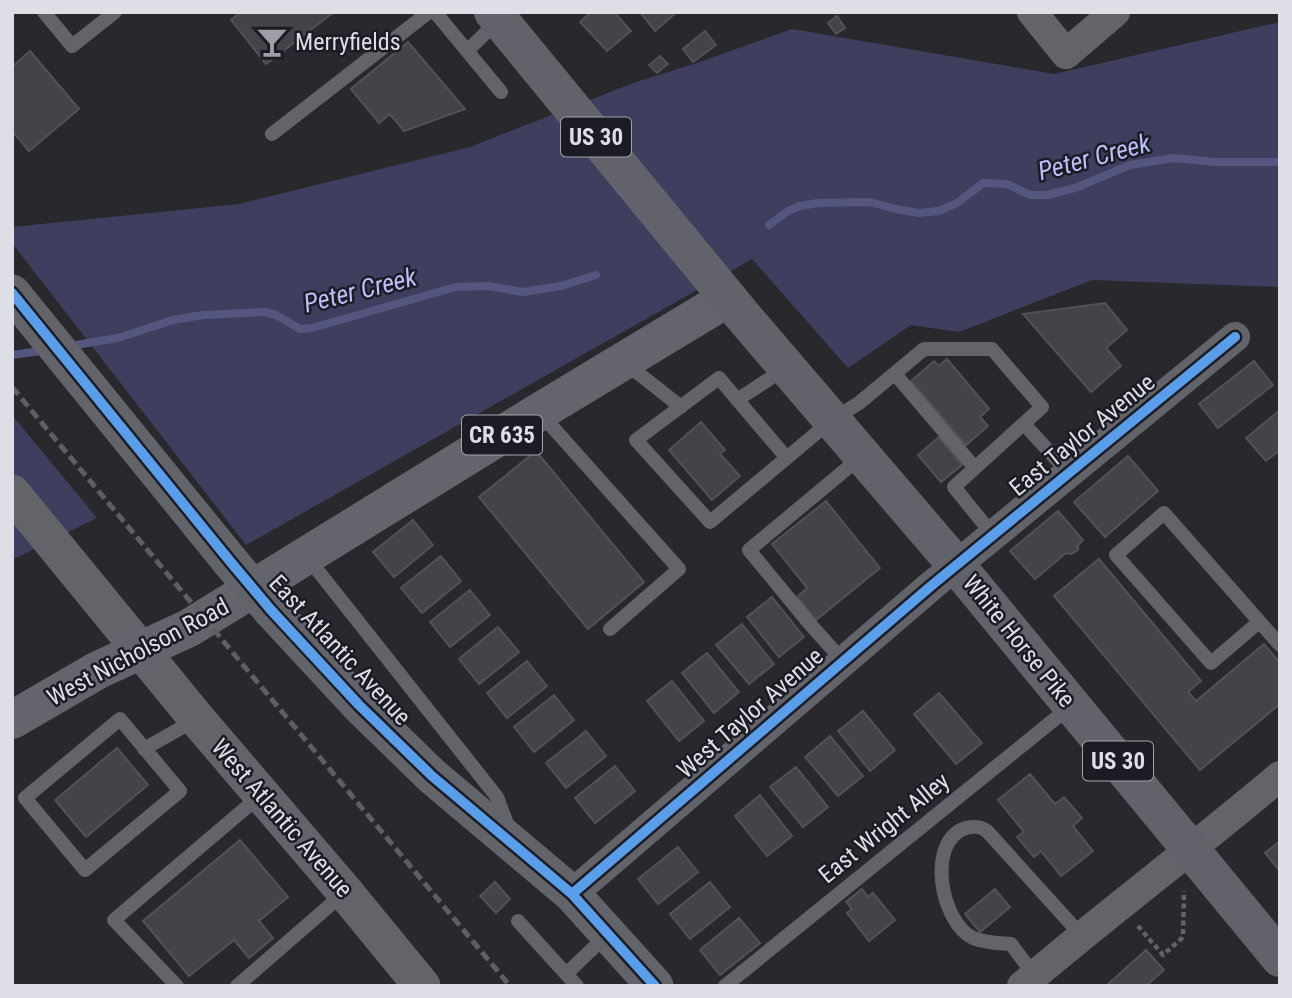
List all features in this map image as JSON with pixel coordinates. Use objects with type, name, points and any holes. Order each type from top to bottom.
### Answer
[{"type":"highway","name":"White Horse Pike","points":[[500,15],[699,263],[956,565],[1280,958]]},
{"type":"main road","name":"West Nicholson Road","points":[[12,720],[98,670],[189,628],[729,298]]},
{"type":"street","points":[[1032,12],[1066,54],[1115,12]]},
{"type":"street","name":"East Atlantic Avenue","points":[[20,302],[271,610],[432,776],[572,894],[655,986]]},
{"type":"street","name":"East Taylor Avenue","points":[[956,565],[1235,337]]},
{"type":"street","name":"West Atlantic Avenue","points":[[12,493],[197,719],[345,891],[422,986]]},
{"type":"street","name":"West Taylor Avenue","points":[[572,894],[956,565]]},
{"type":"street","points":[[1028,980],[1080,935],[1213,833],[1280,776]]},
{"type":"lane","points":[[44,12],[72,46],[115,12]]},
{"type":"lane","points":[[272,134],[429,12]]},
{"type":"lane","points":[[435,12],[501,92]]},
{"type":"lane","points":[[467,51],[500,15]]},
{"type":"lane","points":[[786,457],[719,378],[636,440],[710,522],[786,457],[832,420],[859,403],[925,349],[992,349],[1042,407],[954,487],[993,535]]},
{"type":"lane","points":[[623,362],[681,407]]},
{"type":"lane","points":[[737,400],[788,367]]},
{"type":"lane","points":[[895,373],[975,468]]},
{"type":"lane","points":[[539,412],[679,569],[610,629]]},
{"type":"lane","points":[[1024,424],[1069,473]]},
{"type":"lane","points":[[843,661],[749,550],[863,455]]},
{"type":"lane","points":[[1259,622],[1211,663],[1116,555],[1164,513],[1280,645]]},
{"type":"lane","points":[[306,556],[497,797],[515,846]]},
{"type":"lane","name":"East Wright Alley","points":[[725,986],[1072,705]]},
{"type":"lane","points":[[120,719],[145,749],[180,791],[85,870],[25,798],[120,719]]},
{"type":"lane","points":[[145,749],[197,719]]},
{"type":"lane","points":[[177,986],[114,919],[262,794]]},
{"type":"lane","points":[[1028,980],[1011,944],[985,942],[972,937],[964,932],[950,913],[945,901],[943,863],[948,841],[967,828],[975,826],[987,831],[1080,935]]},
{"type":"lane","points":[[237,986],[345,891]]},
{"type":"lane","points":[[518,921],[577,986]]},
{"type":"lane","points":[[566,974],[608,934]]},
{"type":"path","points":[[1138,926],[1163,955],[1182,938],[1184,889]]},
{"type":"shaded area","points":[[1280,22],[1280,287],[1092,280],[959,332],[911,325],[848,368],[752,259],[246,545],[12,243],[12,227],[239,204],[470,147],[636,82],[792,29],[1054,74]]},
{"type":"shaded area","points":[[12,415],[97,518],[12,560]]},
{"type":"building","name":"Merryfields","points":[[241,12],[334,12],[266,64],[231,20]]},
{"type":"building","points":[[591,12],[614,12],[631,31],[607,51],[580,22]]},
{"type":"building","points":[[640,12],[677,12],[655,31]]},
{"type":"building","points":[[837,16],[845,28],[836,34],[828,23]]},
{"type":"building","points":[[705,31],[716,45],[693,62],[683,49]]},
{"type":"building","points":[[408,42],[465,109],[404,131],[390,114],[379,123],[351,89]]},
{"type":"building","points":[[30,51],[79,109],[29,151],[12,131],[12,67]]},
{"type":"building","points":[[660,56],[668,64],[657,73],[649,65]]},
{"type":"building","points":[[1105,303],[1127,330],[1106,348],[1121,366],[1091,392],[1023,314]]},
{"type":"building","points":[[947,359],[989,409],[980,417],[988,426],[966,445],[911,381],[934,361],[939,366]]},
{"type":"building","points":[[1254,361],[1273,385],[1218,428],[1199,404]]},
{"type":"building","points":[[1280,410],[1280,450],[1266,461],[1246,438]]},
{"type":"building","points":[[701,422],[725,450],[720,454],[740,476],[712,500],[669,450]]},
{"type":"building","points":[[939,437],[962,465],[941,482],[918,455]]},
{"type":"building","points":[[536,451],[644,582],[588,629],[479,497]]},
{"type":"building","points":[[1128,456],[1158,491],[1105,537],[1074,502]]},
{"type":"building","points":[[826,501],[880,568],[816,620],[797,597],[807,588],[772,544]]},
{"type":"building","points":[[1058,511],[1083,540],[1078,545],[1078,550],[1071,554],[1066,553],[1035,579],[1010,551]]},
{"type":"building","points":[[413,520],[433,545],[394,577],[373,552]]},
{"type":"building","points":[[441,556],[461,581],[422,613],[401,588]]},
{"type":"building","points":[[1099,559],[1201,681],[1188,692],[1196,701],[1264,644],[1280,663],[1280,704],[1200,770],[1054,596]]},
{"type":"building","points":[[470,590],[490,615],[450,647],[430,622]]},
{"type":"building","points":[[772,597],[804,637],[779,657],[747,617]]},
{"type":"building","points":[[742,624],[774,664],[749,684],[716,645]]},
{"type":"building","points":[[498,627],[519,652],[479,684],[459,659]]},
{"type":"building","points":[[707,653],[739,692],[714,713],[682,673]]},
{"type":"building","points":[[527,661],[547,686],[507,718],[487,693]]},
{"type":"building","points":[[672,681],[704,721],[679,741],[647,701]]},
{"type":"building","points":[[939,693],[982,743],[956,764],[914,714]]},
{"type":"building","points":[[554,695],[574,720],[534,752],[514,727]]},
{"type":"building","points":[[863,711],[895,750],[870,771],[838,731]]},
{"type":"building","points":[[586,731],[606,756],[566,788],[546,763]]},
{"type":"building","points":[[830,736],[863,776],[838,796],[805,757]]},
{"type":"building","points":[[117,748],[148,785],[86,837],[55,800]]},
{"type":"building","points":[[615,766],[635,791],[595,823],[575,798]]},
{"type":"building","points":[[796,767],[828,807],[803,827],[770,787]]},
{"type":"building","points":[[1030,774],[1055,804],[1064,797],[1082,818],[1073,826],[1093,851],[1061,876],[1041,851],[1034,857],[1017,837],[1024,832],[998,800]]},
{"type":"building","points":[[760,795],[792,836],[767,856],[735,816]]},
{"type":"building","points":[[240,840],[288,897],[259,921],[273,938],[249,958],[234,940],[189,976],[143,921]]},
{"type":"building","points":[[1280,841],[1280,871],[1265,853]]},
{"type":"building","points":[[678,847],[698,872],[658,904],[638,879]]},
{"type":"building","points":[[495,882],[510,899],[496,913],[480,896]]},
{"type":"building","points":[[710,882],[730,907],[690,939],[670,914]]},
{"type":"building","points":[[862,889],[868,897],[873,893],[895,920],[869,941],[847,913],[852,909],[846,902]]},
{"type":"building","points":[[995,889],[1010,907],[980,932],[965,914]]},
{"type":"building","points":[[739,918],[760,943],[720,975],[700,950]]},
{"type":"building","points":[[1146,950],[1164,970],[1149,983],[1151,986],[1106,986]]},
{"type":"waterway","name":"Peter Creek","points":[[769,225],[788,211],[818,203],[870,202],[918,213],[939,211],[957,203],[983,183],[1007,184],[1030,195],[1047,195],[1075,188],[1130,165],[1174,158],[1215,162],[1280,162]]},
{"type":"waterway","name":"Peter Creek","points":[[70,346],[118,338],[173,320],[203,315],[264,312],[276,315],[300,329],[312,328],[456,287],[488,286],[523,292],[561,286],[596,275]]},
{"type":"waterway","name":"Peter Creek","points":[[12,355],[47,350]]},
{"type":"railway","points":[[12,387],[510,986]]},
{"type":"cycle path","points":[[12,293],[271,610],[359,705],[432,776],[572,894],[655,986]]},
{"type":"cycle path","points":[[572,894],[931,586],[1235,337]]},
{"type":"place","name":"Merryfields","points":[[272,42]]}]
